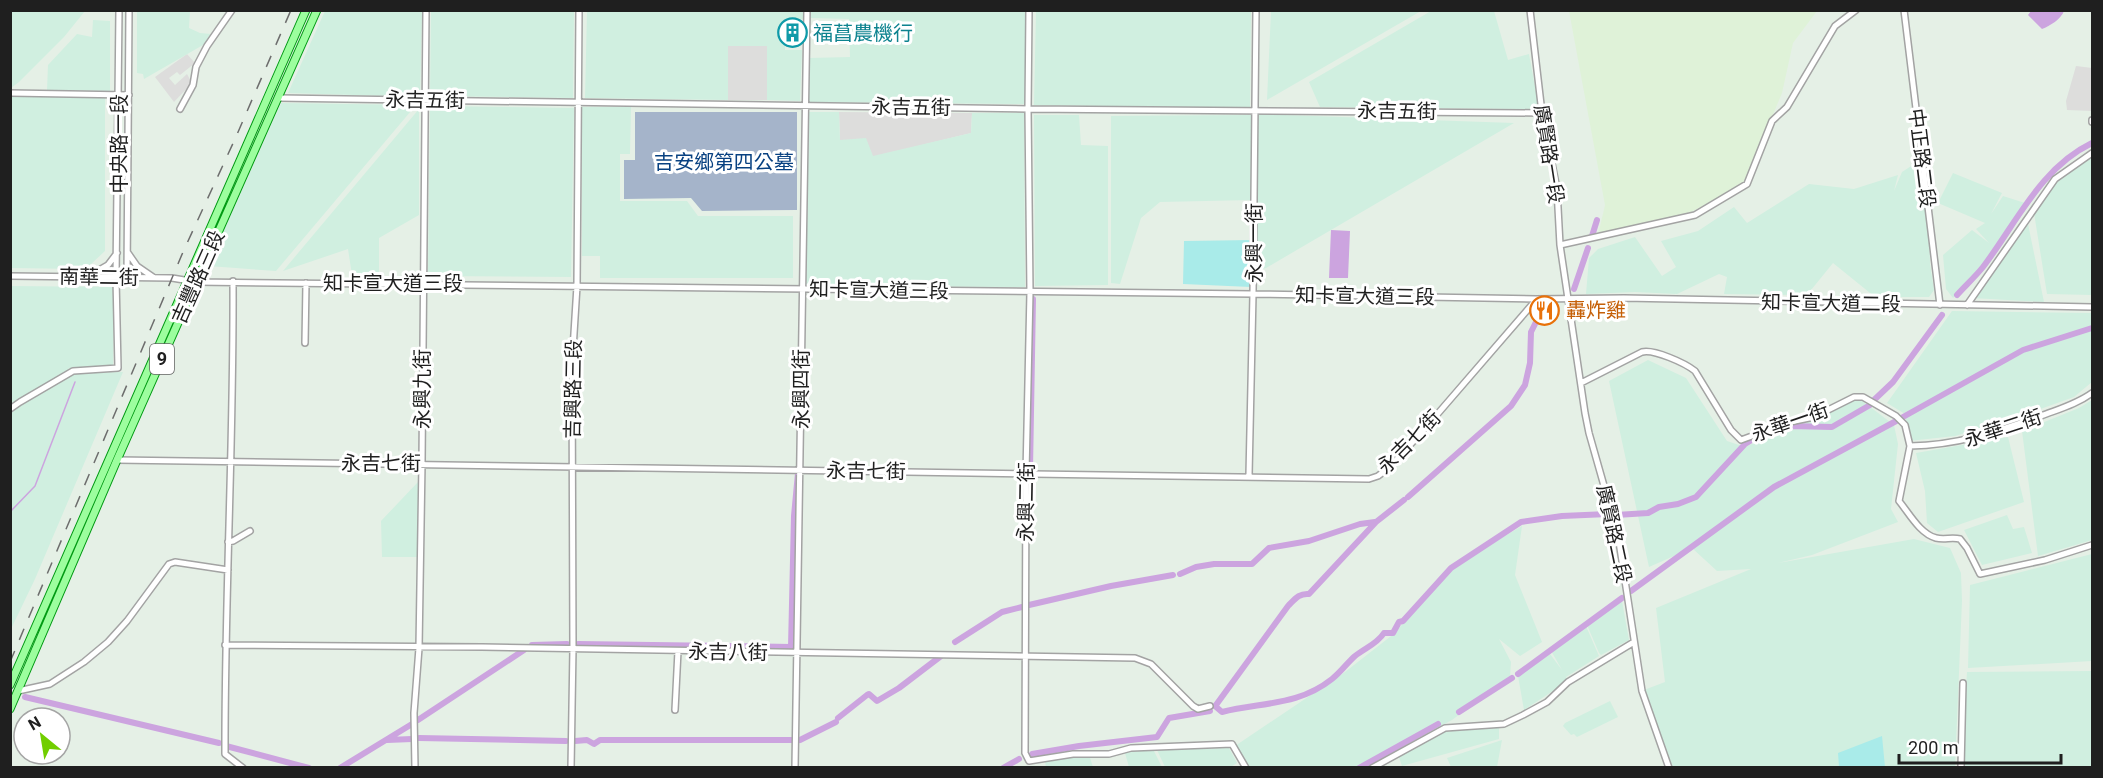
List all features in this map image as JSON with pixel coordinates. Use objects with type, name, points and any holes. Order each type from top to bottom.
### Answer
[{"type":"main road","name":"吉豐路三段","points":[[10,709],[306,10]]},
{"type":"main road","name":"吉豐路三段","points":[[10,685],[192,281],[279,98],[317,10]]},
{"type":"main road","points":[[16,673],[26,674]]},
{"type":"street","name":"中央路一段","points":[[10,410],[73,371],[118,368],[116,278],[120,95],[119,10]]},
{"type":"street","name":"中央路一段","points":[[127,278],[129,10]]},
{"type":"street","points":[[180,109],[193,85],[196,67],[207,45],[232,10]]},
{"type":"street","name":"永興九街","points":[[415,768],[414,713],[419,648],[422,463],[426,10]]},
{"type":"street","name":"吉興路三段","points":[[571,768],[572,365],[577,286],[579,10]]},
{"type":"street","name":"永興四街","points":[[795,768],[807,10]]},
{"type":"street","name":"永興二街","points":[[1029,10],[1030,292],[1026,473],[1025,753],[1029,761],[1073,754],[1109,754],[1131,748],[1232,744],[1246,768]]},
{"type":"street","name":"永興一街","points":[[1249,475],[1256,10]]},
{"type":"street","name":"廣賢路一段","points":[[1530,10],[1542,113],[1557,189],[1560,245],[1569,298]]},
{"type":"street","points":[[1560,245],[1591,240],[1695,215],[1747,184],[1773,121],[1787,107],[1835,26],[1856,10]]},
{"type":"street","name":"中正路二段","points":[[1904,10],[1940,305]]},
{"type":"street","points":[[10,93],[129,95]]},
{"type":"street","name":"永吉五街","points":[[279,98],[1028,109],[1542,113]]},
{"type":"street","points":[[1967,305],[2055,179],[2092,153]]},
{"type":"street","points":[[87,277],[108,265],[118,251]]},
{"type":"street","points":[[128,253],[137,266],[154,278]]},
{"type":"street","name":"南華二街","points":[[10,276],[154,278],[192,281]]},
{"type":"street","name":"知卡宣大道三段","points":[[192,281],[1569,298]]},
{"type":"street","points":[[233,281],[231,462],[225,645],[225,754],[243,768]]},
{"type":"street","points":[[305,343],[306,283]]},
{"type":"street","name":"知卡宣大道二段","points":[[1569,298],[2092,307]]},
{"type":"street","name":"廣賢路二段","points":[[1569,298],[1589,433],[1618,535],[1642,691],[1669,768]]},
{"type":"street","name":"永吉七街","points":[[117,460],[1368,478],[1378,476],[1428,425],[1536,299]]},
{"type":"street","name":"永華一街","points":[[1581,383],[1642,352],[1652,351],[1687,365],[1695,371],[1731,430],[1741,440],[1814,417],[1860,396],[1903,421],[1910,446]]},
{"type":"street","name":"永華二街","points":[[1910,446],[1958,442],[2014,426],[2075,404],[2092,393]]},
{"type":"street","points":[[1910,446],[1899,501],[1911,517],[1931,536],[1938,539],[1960,539],[1980,574],[2045,560],[2092,545]]},
{"type":"street","points":[[228,542],[250,531]]},
{"type":"street","points":[[18,690],[50,684],[84,662],[108,642],[127,621],[169,564],[175,562],[228,570]]},
{"type":"street","points":[[1372,768],[1446,728],[1504,724],[1523,715],[1547,702],[1568,682],[1634,642]]},
{"type":"street","name":"永吉八街","points":[[225,645],[573,648],[1135,658],[1151,664],[1193,706],[1198,709],[1210,706]]},
{"type":"street","points":[[675,710],[678,651]]},
{"type":"street","points":[[1961,768],[1963,683]]},
{"type":"shaded area","points":[[11,10],[85,11],[64,37],[11,88]]},
{"type":"shaded area","points":[[1271,10],[1421,11],[1267,100]]},
{"type":"shaded area","points":[[137,11],[190,11],[189,28],[200,33],[211,34],[203,45],[144,79],[143,74],[137,73]]},
{"type":"shaded area","points":[[325,11],[422,11],[420,97],[288,93]]},
{"type":"shaded area","points":[[431,11],[574,11],[573,98],[430,96]]},
{"type":"shaded area","points":[[587,11],[803,11],[803,19],[785,19],[785,50],[802,50],[800,101],[767,100],[767,46],[728,46],[728,100],[585,98]]},
{"type":"shaded area","points":[[811,11],[1026,11],[1026,104],[808,102],[809,58],[850,57],[849,19],[811,18]]},
{"type":"shaded area","points":[[1036,11],[1251,11],[1250,108],[1034,105]]},
{"type":"shaded area","points":[[1431,11],[1494,11],[1508,60],[1529,54],[1539,109],[1320,107],[1309,82]]},
{"type":"shaded area","points":[[1569,11],[1817,11],[1793,43],[1782,93],[1744,184],[1691,212],[1598,235],[1605,205]]},
{"type":"shaded area","points":[[2031,11],[2064,11],[2055,22],[2042,29],[2028,15]]},
{"type":"shaded area","points":[[93,20],[110,21],[110,91],[47,90],[48,65],[77,34],[92,37]]},
{"type":"shaded area","points":[[728,46],[768,46],[767,100],[728,100]]},
{"type":"shaded area","points":[[187,54],[195,63],[180,75],[177,72],[169,78],[175,85],[187,74],[192,83],[174,102],[155,77]]},
{"type":"shaded area","points":[[2076,66],[2092,68],[2092,111],[2067,110],[2066,101]]},
{"type":"shaded area","points":[[11,95],[105,97],[105,251],[90,265],[80,269],[11,268]]},
{"type":"shaded area","points":[[281,103],[416,105],[276,271],[208,266]]},
{"type":"shaded area","points":[[430,106],[574,108],[571,277],[428,276]]},
{"type":"shaded area","points":[[582,107],[631,107],[630,154],[620,154],[620,201],[687,201],[698,216],[793,216],[793,278],[600,278],[600,256],[582,256]]},
{"type":"shaded area","points":[[419,109],[419,215],[379,238],[379,274],[352,275],[348,249],[283,271]]},
{"type":"shaded area","points":[[809,112],[839,112],[840,140],[866,138],[873,156],[971,133],[972,113],[1024,113],[1025,287],[806,286]]},
{"type":"shaded area","points":[[839,112],[972,113],[971,133],[873,157],[840,140]]},
{"type":"shaded area","points":[[1254,114],[1514,123],[1266,268],[1253,272]]},
{"type":"shaded area","points":[[1034,115],[1079,115],[1081,145],[1108,146],[1108,285],[1035,286]]},
{"type":"shaded area","points":[[1251,115],[1251,200],[1160,202],[1141,218],[1120,284],[1111,283],[1111,116]]},
{"type":"shaded area","points":[[2092,156],[2092,295],[2047,294],[2034,213],[2052,186]]},
{"type":"shaded area","points":[[1922,159],[1934,290],[1929,297],[1875,297],[1833,263],[1807,295],[1724,294],[1727,277],[1719,274],[1677,294],[1635,292],[1586,294],[1589,258],[1598,249],[1635,237],[1662,276],[1676,267],[1661,241],[1698,231],[1734,207],[1747,223],[1809,184],[1854,189],[1898,175],[1894,191],[1902,172]]},
{"type":"shaded area","points":[[1953,173],[2002,193],[1991,214],[2003,196],[2025,203],[1994,248],[1997,250],[1982,271],[1953,298],[1946,289],[1943,255],[1972,230],[1989,243],[1976,229],[1985,223],[1938,203]]},
{"type":"shaded area","points":[[2027,219],[2044,302],[1972,298]]},
{"type":"shaded area","points":[[1331,230],[1350,231],[1348,278],[1329,278]]},
{"type":"shaded area","points":[[1252,240],[1251,287],[1183,284],[1184,241]]},
{"type":"shaded area","points":[[11,286],[114,287],[113,365],[69,368],[66,373],[11,406]]},
{"type":"shaded area","points":[[1952,311],[2092,313],[2092,382],[2074,397],[2012,419],[1955,436],[1909,441],[1905,414],[1887,403]]},
{"type":"shaded area","points":[[1648,360],[1686,378],[1727,441],[1745,447],[1857,397],[1894,425],[1898,444],[1891,509],[1898,522],[1812,555],[1778,563],[1914,539],[1950,548],[1961,573],[1962,601],[1955,767],[1672,767],[1644,690],[1665,682],[1656,608],[1751,569],[1717,571],[1692,548],[1649,567],[1609,381]]},
{"type":"shaded area","points":[[123,372],[35,579],[11,629],[11,413],[17,406],[74,373]]},
{"type":"shaded area","points":[[2092,400],[2092,540],[2038,556],[2022,431],[2079,408]]},
{"type":"shaded area","points":[[2008,437],[2024,502],[1938,532],[1927,523],[1925,491],[1916,453]]},
{"type":"shaded area","points":[[418,482],[418,557],[382,557],[381,521]]},
{"type":"shaded area","points":[[2007,515],[2013,529],[2024,527],[2032,553],[1982,565],[1964,530]]},
{"type":"shaded area","points":[[1522,526],[1515,575],[1542,642],[1520,656],[1499,639],[1511,662],[1510,677],[1452,720],[1362,767],[1249,767],[1235,746],[1345,672],[1395,633],[1438,582],[1457,564]]},
{"type":"shaded area","points":[[2092,554],[2092,661],[1968,668],[1970,585]]},
{"type":"shaded area","points":[[1622,601],[1629,640],[1601,655],[1587,625]]},
{"type":"shaded area","points":[[1586,626],[1599,656],[1566,677],[1568,681],[1524,710],[1518,676],[1550,654],[1562,670],[1550,649]]},
{"type":"shaded area","points":[[2092,671],[2092,767],[1961,768],[1967,672]]},
{"type":"shaded area","points":[[1610,701],[1618,717],[1577,737],[1574,734],[1571,735],[1563,726],[1565,723]]},
{"type":"shaded area","points":[[1499,726],[1499,739],[1402,766],[1399,757],[1443,732]]},
{"type":"shaded area","points":[[1882,736],[1885,767],[1839,767],[1838,753]]},
{"type":"shaded area","points":[[1502,740],[1497,767],[1451,767],[1447,758]]},
{"type":"shaded area","points":[[1229,748],[1237,763],[1229,768],[1165,767],[1157,750]]},
{"type":"shaded area","points":[[1153,749],[1162,767],[1129,767],[1125,753]]},
{"type":"shaded area","points":[[1072,757],[1090,758],[1093,767],[1046,767],[1045,762]]},
{"type":"green space","name":"吉安鄉第四公墓","points":[[635,112],[797,112],[797,210],[702,211],[691,198],[624,199],[624,160],[635,160]]},
{"type":"waterway","points":[[1957,295],[1983,267],[2043,182],[2074,154],[2092,143]]},
{"type":"waterway","points":[[1592,236],[1597,220]]},
{"type":"waterway","points":[[1574,289],[1588,248]]},
{"type":"waterway","points":[[1030,469],[1033,299]]},
{"type":"waterway","points":[[1408,497],[1511,406],[1525,385],[1530,363],[1531,332],[1544,306]]},
{"type":"waterway","points":[[1874,400],[1893,382],[1942,315]]},
{"type":"waterway","points":[[1903,417],[2023,350],[2092,328]]},
{"type":"waterway","points":[[10,512],[35,486],[75,382]]},
{"type":"waterway","points":[[1773,431],[1791,426],[1832,427],[1870,405]]},
{"type":"waterway","points":[[1631,591],[1774,487],[1898,420]]},
{"type":"waterway","points":[[1616,515],[1648,513],[1659,507],[1678,504],[1696,497],[1745,444],[1760,435]]},
{"type":"waterway","points":[[578,644],[791,647],[794,516],[798,473]]},
{"type":"waterway","points":[[1216,705],[1288,606],[1300,596],[1309,594],[1376,522],[1404,500]]},
{"type":"waterway","points":[[1215,706],[1222,712],[1293,699],[1319,688],[1384,633],[1393,633],[1399,622],[1403,621],[1451,568],[1521,522],[1562,516],[1608,514]]},
{"type":"waterway","points":[[1180,574],[1196,567],[1214,564],[1252,564],[1269,548],[1309,541],[1360,524],[1375,522]]},
{"type":"waterway","points":[[1029,605],[1111,586],[1173,575]]},
{"type":"waterway","points":[[1518,674],[1622,598]]},
{"type":"waterway","points":[[955,642],[1002,612],[1022,607]]},
{"type":"waterway","points":[[532,645],[567,644]]},
{"type":"waterway","points":[[418,720],[524,650]]},
{"type":"waterway","points":[[838,718],[869,694],[877,701],[899,688],[941,656]]},
{"type":"waterway","points":[[1459,712],[1512,678]]},
{"type":"waterway","points":[[25,697],[219,743]]},
{"type":"waterway","points":[[1032,754],[1157,737],[1169,718],[1210,711]]},
{"type":"waterway","points":[[800,740],[836,722]]},
{"type":"waterway","points":[[340,768],[412,724]]},
{"type":"waterway","points":[[1359,768],[1438,724]]},
{"type":"waterway","points":[[419,738],[566,741]]},
{"type":"waterway","points":[[387,740],[412,739]]},
{"type":"waterway","points":[[575,741],[587,740],[594,744],[600,740],[794,740]]},
{"type":"waterway","points":[[226,746],[309,768]]},
{"type":"waterway","points":[[1003,768],[1019,759]]},
{"type":"railway","points":[[10,662],[183,252],[291,10]]},
{"type":"place","name":"福菖農機行","points":[[792,33]]},
{"type":"place","name":"轟炸雞","points":[[1545,310]]}]
